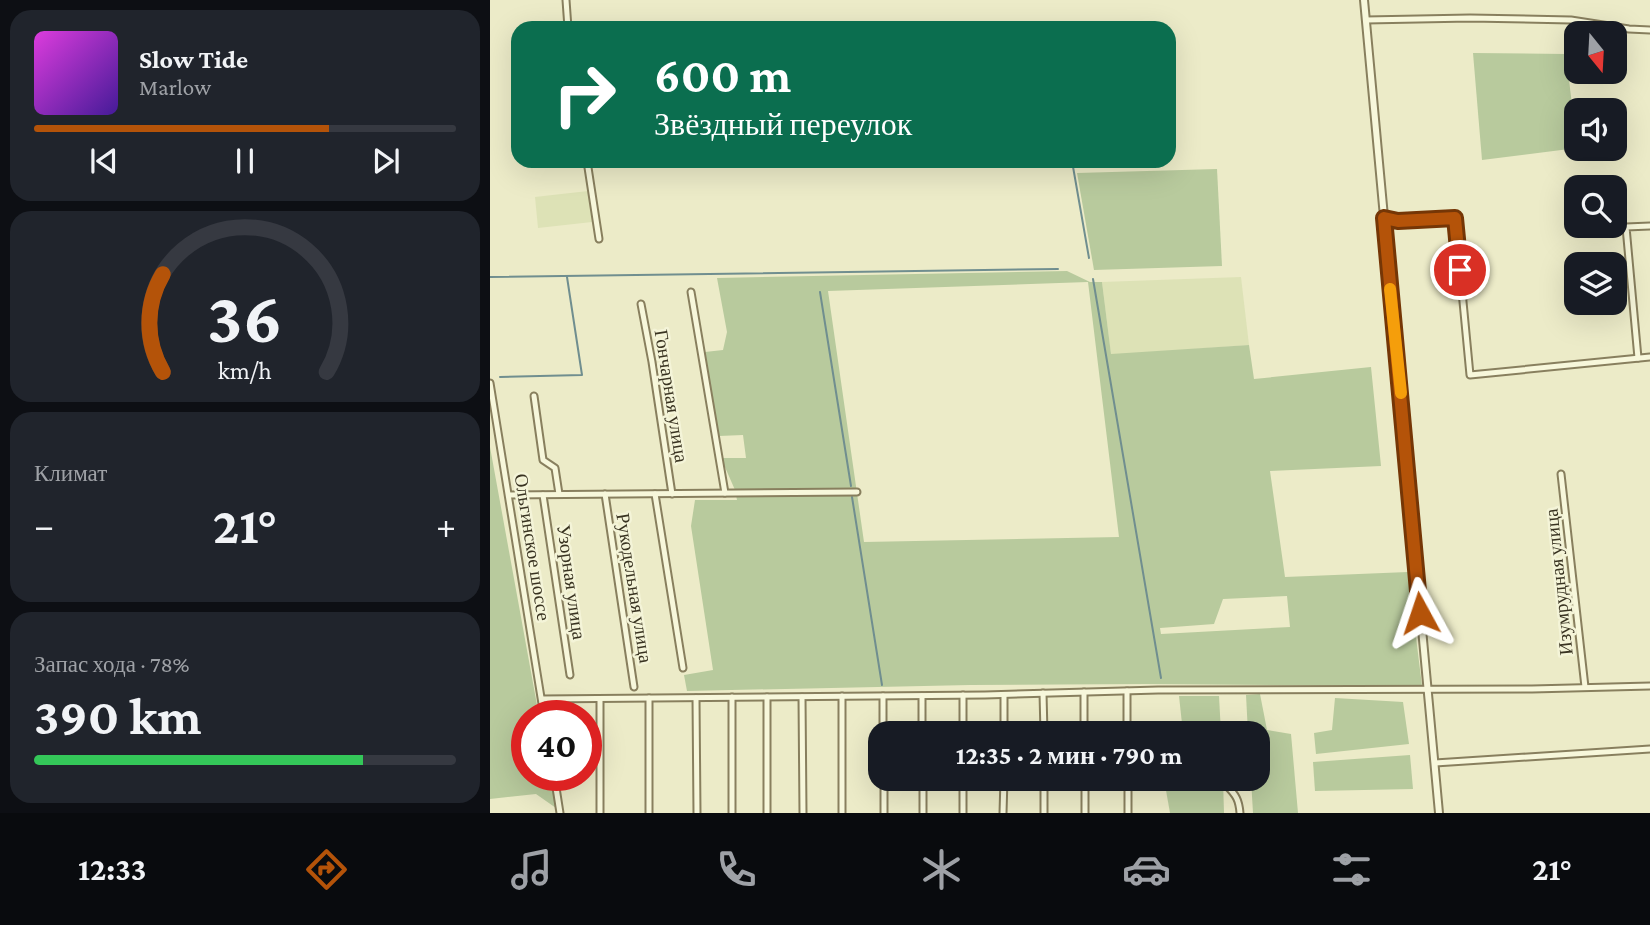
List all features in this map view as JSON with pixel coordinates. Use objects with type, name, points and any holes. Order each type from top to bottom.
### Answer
[{"type":"street","points":[[566,0],[568,21]]},
{"type":"street","points":[[1364,0],[1439,813]]},
{"type":"street","points":[[1366,20],[1571,20],[1650,30]]},
{"type":"street","points":[[588,168],[599,239]]},
{"type":"street","points":[[1384,218],[1398,221],[1455,218],[1470,375],[1650,356]]},
{"type":"street","points":[[1638,358],[1626,227],[1650,226]]},
{"type":"street","points":[[691,292],[725,493]]},
{"type":"street","name":"Гончарная улица","points":[[641,304],[671,494]]},
{"type":"street","name":"Ольгинское шоссе","points":[[490,383],[542,699]]},
{"type":"street","points":[[534,396],[544,460],[555,468],[559,494]]},
{"type":"street","name":"Изумрудная улица","points":[[1561,474],[1585,687]]},
{"type":"street","points":[[509,495],[857,492]]},
{"type":"street","name":"Рукодельная улица","points":[[605,494],[634,687]]},
{"type":"street","points":[[655,494],[683,668]]},
{"type":"street","name":"Узорная улица","points":[[543,495],[570,675]]},
{"type":"street","points":[[542,699],[1650,686]]},
{"type":"street","points":[[1127,691],[1127,721]]},
{"type":"street","points":[[1084,692],[1084,721]]},
{"type":"street","points":[[1043,694],[1044,721]]},
{"type":"street","points":[[963,695],[963,721]]},
{"type":"street","points":[[1004,695],[1004,721]]},
{"type":"street","points":[[842,696],[842,813]]},
{"type":"street","points":[[883,696],[883,721]]},
{"type":"street","points":[[922,696],[922,721]]},
{"type":"street","points":[[732,697],[732,813]]},
{"type":"street","points":[[767,697],[767,813]]},
{"type":"street","points":[[802,697],[803,813]]},
{"type":"street","points":[[649,698],[649,813]]},
{"type":"street","points":[[696,698],[697,813]]},
{"type":"street","points":[[600,699],[600,813]]},
{"type":"street","points":[[1434,762],[1650,749]]},
{"type":"street","points":[[557,791],[560,813]]},
{"type":"street","points":[[884,791],[884,813]]},
{"type":"street","points":[[923,791],[923,813]]},
{"type":"street","points":[[963,791],[963,813]]},
{"type":"street","points":[[1003,813],[1004,791]]},
{"type":"street","points":[[1044,791],[1044,813]]},
{"type":"street","points":[[1085,791],[1085,813]]},
{"type":"street","points":[[1128,791],[1128,813]]},
{"type":"street","points":[[1232,791],[1240,802],[1240,813]]},
{"type":"green space","points":[[1473,53],[1564,54],[1564,84],[1570,84],[1571,98],[1564,98],[1564,150],[1482,160]]},
{"type":"green space","points":[[1217,169],[1222,266],[1094,270],[1077,173]]},
{"type":"green space","points":[[588,191],[592,222],[538,228],[535,197]]},
{"type":"green space","points":[[1067,271],[1090,282],[1102,282],[1111,354],[1249,345],[1254,379],[1371,367],[1381,466],[1270,471],[1285,577],[1408,572],[1422,686],[970,685],[687,691],[684,675],[713,670],[691,526],[695,500],[737,500],[721,458],[746,458],[743,435],[719,436],[705,352],[723,350],[727,332],[717,278]],"holes":[[[1088,282],[1119,537],[864,542],[828,291]],[[1287,596],[1290,627],[1161,634],[1160,628],[1214,624],[1223,599]]]},
{"type":"green space","points":[[1241,277],[1249,345],[1111,355],[1102,282]]},
{"type":"green space","points":[[490,447],[536,700],[511,700],[511,791],[553,791],[556,808],[536,794],[490,799]]},
{"type":"green space","points":[[1260,694],[1265,721],[1247,721],[1246,695]]},
{"type":"green space","points":[[1179,696],[1219,696],[1220,721],[1182,721]]},
{"type":"green space","points":[[1335,698],[1403,702],[1409,744],[1316,754],[1314,733],[1332,730]]},
{"type":"green space","points":[[1270,730],[1291,734],[1298,813],[1253,813],[1252,791],[1270,791]]},
{"type":"green space","points":[[1410,755],[1413,789],[1315,791],[1313,762]]},
{"type":"green space","points":[[1166,791],[1223,791],[1224,813],[1170,813]]},
{"type":"waterway","points":[[1073,168],[1089,258]]},
{"type":"waterway","points":[[490,277],[1058,269]]},
{"type":"waterway","points":[[500,377],[582,375],[567,277]]},
{"type":"waterway","points":[[1093,279],[1161,678]]},
{"type":"waterway","points":[[820,292],[851,486]]},
{"type":"waterway","points":[[852,497],[882,685]]},
{"type":"slow traffic","points":[[1390,289],[1401,393]]},
{"type":"route","points":[[1420,613],[1384,218],[1398,221],[1455,218],[1460,270]]}]
